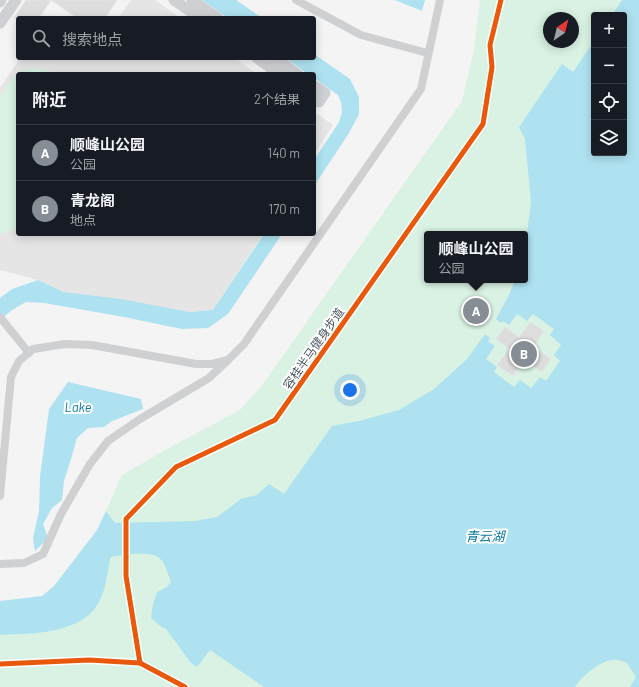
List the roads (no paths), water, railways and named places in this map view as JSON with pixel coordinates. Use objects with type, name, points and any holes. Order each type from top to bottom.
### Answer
[{"type":"street","points":[[0,23],[16,0]]},
{"type":"street","points":[[174,0],[197,16]]},
{"type":"street","points":[[192,0],[215,16]]},
{"type":"street","points":[[296,0],[362,35],[427,53]]},
{"type":"street","points":[[0,564],[24,563],[43,554],[61,514],[90,464],[108,441],[140,418],[209,378],[244,344],[421,89],[427,53],[440,0]]},
{"type":"street","points":[[260,60],[276,72]]},
{"type":"street","points":[[278,60],[294,72]]},
{"type":"street","points":[[316,87],[325,93],[319,102],[316,100]]},
{"type":"street","points":[[0,316],[29,353]]},
{"type":"street","points":[[0,496],[11,377],[19,361],[34,350],[65,344],[92,345],[196,364],[212,364],[228,360]]},
{"type":"lane","points":[[0,664],[89,660],[137,662]]},
{"type":"water","points":[[202,0],[236,0],[259,16],[225,16]]},
{"type":"water","points":[[395,0],[425,0],[422,11]]},
{"type":"water","name":"青云湖","points":[[622,0],[639,0],[639,687],[630,687],[636,677],[627,663],[611,660],[593,669],[575,687],[264,687],[210,650],[197,667],[191,663],[166,629],[151,618],[157,592],[167,587],[171,582],[160,559],[154,555],[148,554],[111,557],[102,596],[96,607],[88,616],[77,623],[52,631],[0,635],[0,601],[42,596],[54,586],[97,530],[106,511],[115,523],[195,521],[217,517],[241,499],[257,495],[269,484],[284,494],[332,426],[359,421],[399,410],[434,389],[467,359],[485,334],[490,338],[488,341],[495,346],[486,359],[497,367],[494,372],[514,387],[520,380],[531,388],[540,377],[546,381],[560,361],[554,355],[561,345],[550,335],[554,329],[533,314],[527,321],[517,314],[509,325],[503,321],[501,323],[496,319],[514,283],[528,283],[527,231],[531,202],[525,139],[519,127],[562,64],[573,72],[591,45],[591,156],[627,156],[627,12],[614,12]]},
{"type":"water","points":[[316,55],[350,79],[359,97],[359,114],[349,133],[316,183],[316,157],[339,122],[342,112],[341,102],[338,95],[316,79],[316,72],[305,72],[288,60],[316,60]]},
{"type":"water","points":[[263,236],[281,236],[228,314],[208,328],[182,329],[44,303],[26,302],[12,310],[0,320],[0,298],[12,289],[38,280],[64,292],[121,299],[190,312],[213,310]]},
{"type":"water","name":"Lake","points":[[68,382],[141,399],[143,409],[112,421],[104,427],[88,428],[77,438],[64,481],[62,500],[52,508],[43,524],[48,538],[35,551],[33,538],[39,511],[40,477],[49,409]]},
{"type":"place","name":"顺峰山公园","points":[[476,311]]},
{"type":"place","name":"青龙阁","points":[[524,354]]}]
